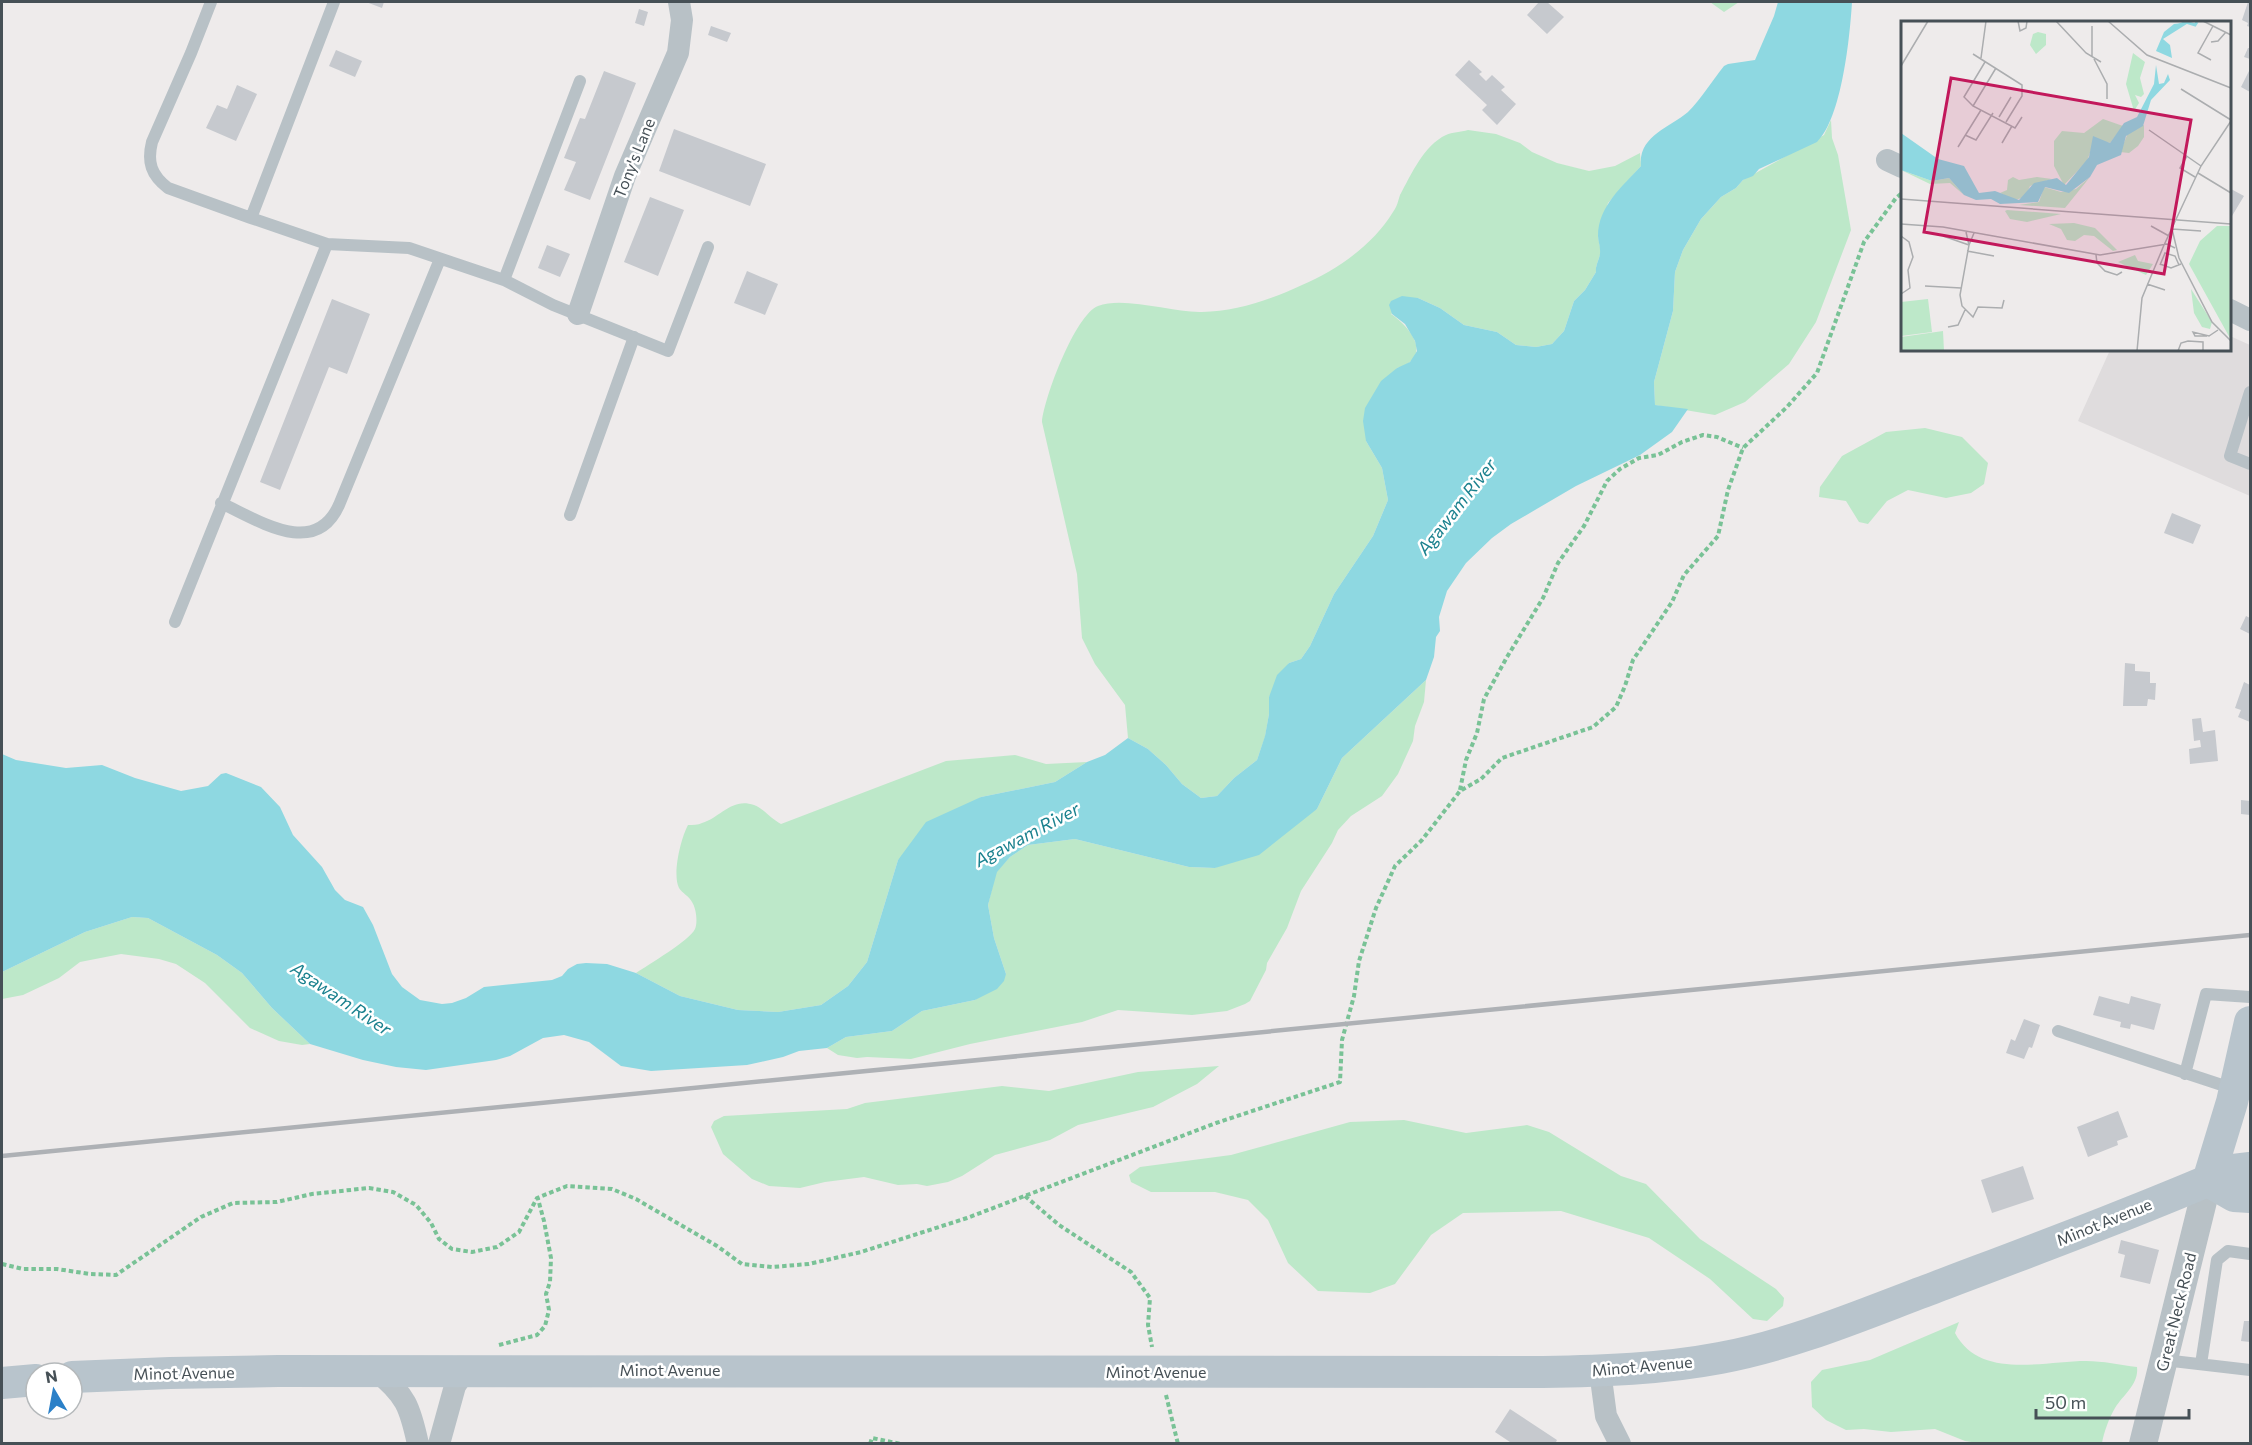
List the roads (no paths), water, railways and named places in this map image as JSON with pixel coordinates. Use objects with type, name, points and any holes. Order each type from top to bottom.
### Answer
[{"type":"main road","points":[[2250,1022],[2235,1090],[2208,1181],[2235,1196],[2250,1197]]},
{"type":"main road","name":"Minot Avenue","points":[[84,1376],[191,1372],[376,1371],[1544,1372],[1600,1371],[1687,1363],[1745,1352],[1827,1328],[2028,1252],[2233,1170],[2250,1168]]},
{"type":"main road","points":[[2,1383],[24,1381]]},
{"type":"street","name":"Tony's Lane","points":[[578,314],[625,176],[678,53],[682,20],[679,2]]},
{"type":"street","points":[[2231,311],[2250,320]]},
{"type":"street","name":"Great Neck Road","points":[[2143,1443],[2208,1181]]},
{"type":"street","points":[[376,1371],[403,1397],[410,1410],[418,1443]]},
{"type":"street","points":[[439,1443],[455,1386],[470,1371]]},
{"type":"street","points":[[1600,1371],[1606,1416],[1620,1443]]},
{"type":"lane","points":[[211,2],[152,142],[149,157],[152,170],[158,180],[168,188],[327,244],[409,248],[504,280],[553,305],[668,351],[708,247]]},
{"type":"lane","points":[[251,218],[334,2]]},
{"type":"lane","points":[[504,280],[580,81]]},
{"type":"lane","points":[[175,622],[327,244]]},
{"type":"lane","points":[[221,503],[270,525],[293,532],[317,530],[326,525],[339,505],[440,259]]},
{"type":"lane","points":[[570,515],[634,337]]},
{"type":"lane","points":[[2250,392],[2230,456],[2250,464]]},
{"type":"lane","points":[[2185,1074],[2206,994],[2250,998]]},
{"type":"lane","points":[[2058,1031],[2235,1090]]},
{"type":"lane","points":[[2201,1364],[2217,1260],[2228,1251],[2250,1254]]},
{"type":"lane","points":[[2164,1360],[2250,1370]]},
{"type":"water","name":"Agawam River","points":[[1778,2],[1852,2],[1839,96],[1826,130],[1817,142],[1759,169],[1753,176],[1743,180],[1736,188],[1721,197],[1701,219],[1683,250],[1675,272],[1673,311],[1654,382],[1655,405],[1688,409],[1672,432],[1640,455],[1576,486],[1511,524],[1492,538],[1466,563],[1447,591],[1439,617],[1440,631],[1436,637],[1434,657],[1426,680],[1342,758],[1317,809],[1259,855],[1215,868],[1189,867],[1075,839],[1028,845],[1010,857],[997,872],[988,905],[994,938],[1006,974],[1004,981],[997,989],[975,1000],[922,1011],[892,1031],[846,1037],[827,1048],[799,1051],[747,1065],[651,1071],[621,1066],[589,1042],[564,1035],[543,1038],[510,1056],[496,1060],[426,1070],[363,1060],[310,1044],[272,1008],[242,973],[217,955],[148,918],[132,917],[85,932],[2,972],[2,754],[16,760],[66,768],[102,765],[135,778],[181,791],[208,786],[221,774],[226,773],[261,787],[280,807],[293,835],[322,867],[335,890],[345,900],[363,907],[373,925],[392,974],[402,987],[420,1000],[442,1004],[466,998],[484,987],[552,980],[562,976],[577,964],[586,963],[607,964],[636,973],[680,996],[738,1010],[778,1012],[821,1005],[848,986],[867,962],[898,860],[926,822],[981,797],[1055,782],[1087,762],[1105,755],[1128,738],[1148,749],[1182,784],[1201,798],[1217,796],[1234,778],[1257,760],[1265,736],[1269,697],[1277,675],[1289,663],[1301,659],[1310,646],[1334,594],[1373,536],[1388,500],[1382,468],[1366,441],[1363,421],[1365,408],[1381,381],[1397,368],[1410,362],[1417,351],[1415,341],[1405,324],[1392,314],[1389,305],[1391,301],[1402,296],[1418,298],[1440,308],[1464,325],[1497,332],[1516,345],[1536,347],[1552,344],[1564,331],[1574,301],[1585,290],[1596,272],[1600,253],[1598,236],[1602,215],[1619,189],[1641,166],[1644,147],[1656,134],[1688,112],[1724,66],[1755,60]]},
{"type":"railway","points":[[2,1156],[2250,935]]}]
